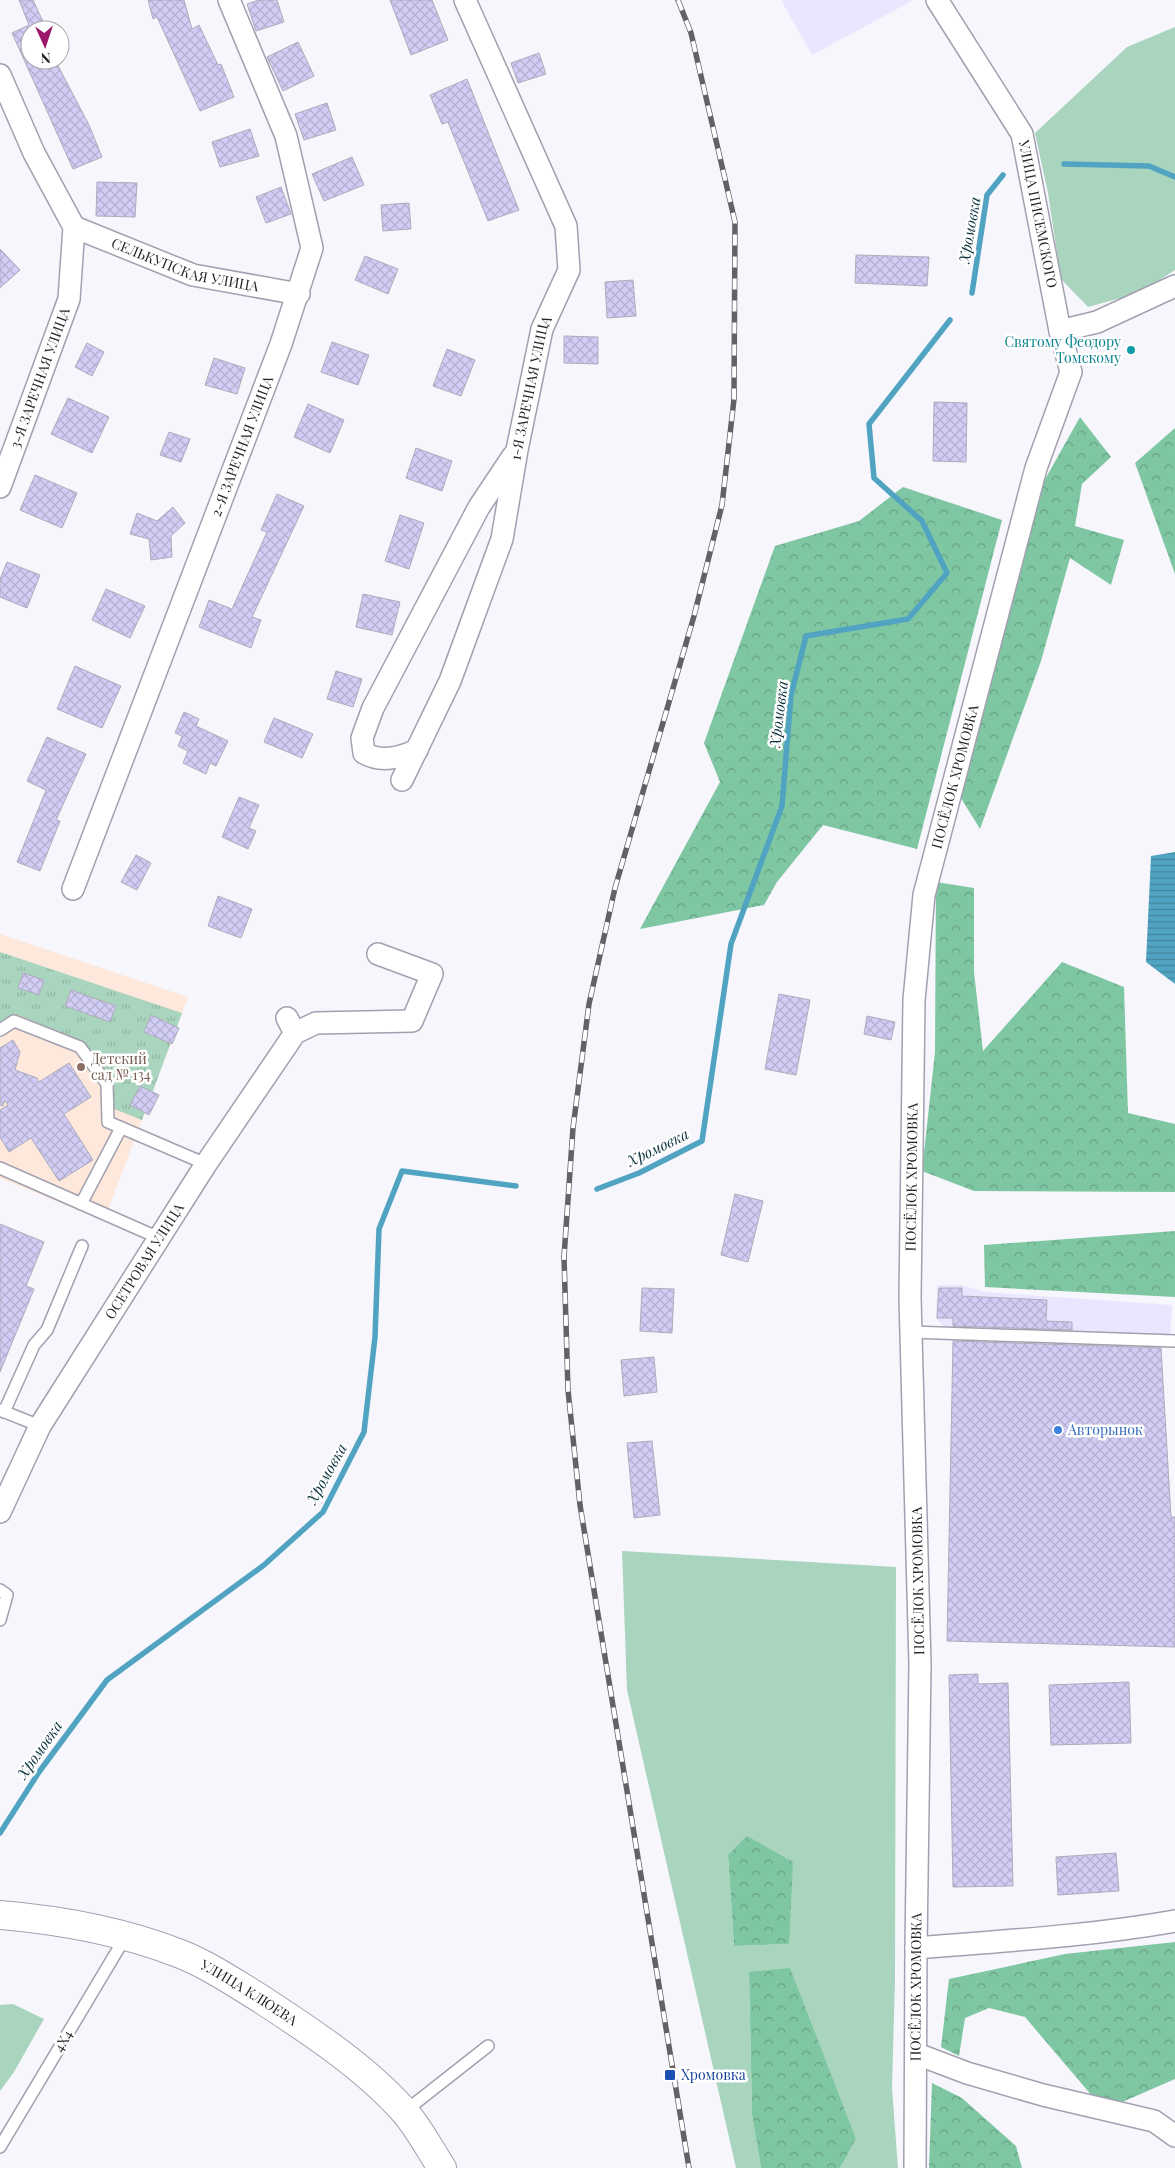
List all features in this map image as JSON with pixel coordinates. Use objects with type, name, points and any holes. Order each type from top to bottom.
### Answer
[{"type":"main road","name":"УЛИЦА КЛЮЕВА","points":[[0,1916],[76,1925],[126,1935],[180,1954],[237,1984],[317,2035],[360,2071],[404,2112],[442,2168]]},
{"type":"street","name":"2-Я ЗАРЕЧНАЯ УЛИЦА","points":[[73,889],[299,294],[312,248],[286,136],[229,0]]},
{"type":"street","name":"1-Я ЗАРЕЧНАЯ УЛИЦА","points":[[402,780],[450,682],[502,539],[517,450],[542,329],[569,270],[566,226],[465,0]]},
{"type":"street","name":"УЛИЦА ПИСЕМСКОГО","points":[[937,0],[1022,134],[1060,332]]},
{"type":"street","points":[[0,74],[34,153],[74,227]]},
{"type":"street","name":"СЕЛЬКУПСКАЯ УЛИЦА","points":[[74,227],[193,275],[299,294]]},
{"type":"street","name":"3-Я ЗАРЕЧНАЯ УЛИЦА","points":[[0,487],[69,299],[74,227]]},
{"type":"street","points":[[1060,332],[1097,322],[1175,286]]},
{"type":"street","name":"ПОСЁЛОК ХРОМОВКА","points":[[915,2168],[920,1664],[911,1332],[911,1122],[914,1000],[924,896],[1036,468],[1072,372],[1060,332]]},
{"type":"street","points":[[417,750],[404,756],[375,758],[364,753],[362,738],[373,708],[479,507],[517,450]]},
{"type":"street","name":"ОСЕТРОВАЯ УЛИЦА","points":[[0,1512],[40,1426],[291,1026],[412,1021],[432,974],[378,954]]},
{"type":"street","points":[[916,1948],[1007,1941],[1141,1927],[1175,1921]]},
{"type":"street","points":[[917,2054],[967,2073],[1044,2096],[1154,2121],[1175,2136]]},
{"type":"lane","points":[[0,1030],[14,1021],[80,1047],[107,1084],[108,1122],[206,1164]]},
{"type":"lane","points":[[81,1204],[121,1128]]},
{"type":"lane","points":[[0,1168],[159,1238]]},
{"type":"lane","points":[[40,1426],[2,1411],[34,1346],[47,1330],[82,1246]]},
{"type":"lane","points":[[911,1332],[1175,1340]]},
{"type":"lane","points":[[0,1590],[7,1595],[0,1620]]},
{"type":"lane","name":"4X4","points":[[0,2147],[126,1935]]},
{"type":"lane","points":[[404,2112],[488,2046]]},
{"type":"shaded area","points":[[781,0],[911,0],[912,1],[812,55]]},
{"type":"shaded area","name":"Детский сад № 134","points":[[0,934],[188,997],[104,1221],[0,1178]]},
{"type":"shaded area","points":[[937,1285],[961,1285],[985,1292],[1172,1305],[1170,1339],[952,1331],[942,1325],[936,1318]]},
{"type":"green space","points":[[1175,27],[1175,270],[1139,293],[1088,307],[1061,279],[1048,193],[1035,133],[1127,47]]},
{"type":"green space","points":[[1080,417],[1111,457],[1082,484],[1075,526],[1124,540],[1111,585],[1070,558],[1041,661],[980,829],[956,790],[1043,483]]},
{"type":"green space","points":[[1175,428],[1175,574],[1135,463]]},
{"type":"green space","points":[[903,487],[1002,520],[917,849],[823,825],[777,882],[764,905],[640,929],[720,782],[704,743],[775,546],[859,521]]},
{"type":"green space","points":[[936,882],[974,888],[974,972],[983,1051],[1062,962],[1124,987],[1128,1113],[1175,1124],[1175,1192],[974,1191],[922,1171],[935,1052]]},
{"type":"green space","points":[[0,952],[182,1013],[142,1120],[114,1109],[112,1081],[84,1043],[18,1015],[0,1025]]},
{"type":"green space","points":[[1175,1231],[1175,1297],[985,1287],[984,1245]]},
{"type":"green space","points":[[622,1551],[896,1567],[895,1980],[892,2088],[898,2168],[840,2168],[856,2139],[749,1972],[752,2115],[761,2168],[736,2168],[627,1690]],"holes":[[[728,1855],[789,1944],[734,1946]]]},
{"type":"green space","points":[[747,1836],[793,1862],[789,1944],[734,1946],[728,1855]]},
{"type":"green space","points":[[1175,1942],[1175,2079],[1104,2110],[1025,2017],[989,2008],[965,2018],[959,2056],[941,2047],[949,1979],[1065,1954]]},
{"type":"green space","points":[[790,1968],[856,2139],[840,2168],[761,2168],[752,2115],[749,1972]]},
{"type":"green space","points":[[13,2004],[44,2019],[14,2072],[0,2091],[0,2005]]},
{"type":"green space","points":[[932,2083],[962,2098],[1016,2146],[1022,2168],[929,2168]]},
{"type":"water","points":[[1175,852],[1175,984],[1146,962],[1151,856]]},
{"type":"building","points":[[19,0],[33,0],[42,20],[27,20]]},
{"type":"building","points":[[148,0],[184,0],[192,29],[199,25],[218,65],[221,64],[234,97],[200,111],[157,17],[153,19]]},
{"type":"building","points":[[259,0],[277,0],[284,22],[256,31],[247,4]]},
{"type":"building","points":[[390,0],[432,0],[448,40],[411,55]]},
{"type":"building","points":[[20,29],[20,51],[12,33]]},
{"type":"building","points":[[298,42],[314,76],[283,91],[267,57]]},
{"type":"building","points":[[539,53],[546,74],[518,83],[511,63]]},
{"type":"building","points":[[29,70],[60,70],[89,125],[102,157],[73,169]]},
{"type":"building","points":[[467,79],[519,210],[488,221],[448,122],[442,124],[430,95]]},
{"type":"building","points":[[327,103],[336,130],[304,140],[295,114]]},
{"type":"building","points":[[250,129],[259,156],[220,167],[212,142]]},
{"type":"building","points":[[352,157],[364,185],[324,201],[312,174]]},
{"type":"building","points":[[97,182],[137,183],[135,217],[96,216]]},
{"type":"building","points":[[281,187],[291,214],[266,223],[256,197]]},
{"type":"building","points":[[409,203],[411,229],[383,231],[381,205]]},
{"type":"building","points":[[0,249],[20,270],[0,288]]},
{"type":"building","points":[[856,255],[929,257],[927,286],[855,283]]},
{"type":"building","points":[[365,256],[398,269],[388,294],[355,280]]},
{"type":"building","points":[[633,280],[636,316],[607,318],[605,282]]},
{"type":"building","points":[[564,336],[598,337],[598,364],[564,363]]},
{"type":"building","points":[[332,342],[369,355],[358,385],[321,372]]},
{"type":"building","points":[[87,343],[104,352],[92,376],[75,367]]},
{"type":"building","points":[[447,349],[475,360],[461,396],[433,386]]},
{"type":"building","points":[[214,358],[245,368],[237,394],[205,385]]},
{"type":"building","points":[[68,398],[109,417],[92,453],[51,434]]},
{"type":"building","points":[[934,402],[967,403],[966,462],[933,461]]},
{"type":"building","points":[[308,404],[344,420],[330,453],[294,437]]},
{"type":"building","points":[[169,432],[190,439],[181,462],[160,455]]},
{"type":"building","points":[[416,448],[452,461],[442,491],[406,478]]},
{"type":"building","points":[[35,475],[77,493],[62,528],[20,510]]},
{"type":"building","points":[[277,494],[304,506],[252,617],[261,620],[251,648],[199,627],[209,600],[232,609],[267,532],[261,530]]},
{"type":"building","points":[[173,507],[185,523],[171,536],[172,557],[151,560],[149,539],[130,534],[137,513],[157,521]]},
{"type":"building","points":[[400,515],[424,523],[409,569],[385,561]]},
{"type":"building","points":[[7,562],[40,575],[27,608],[0,597],[0,579]]},
{"type":"building","points":[[106,589],[145,606],[130,638],[92,620]]},
{"type":"building","points":[[363,594],[400,602],[392,635],[356,627]]},
{"type":"building","points":[[75,666],[121,686],[102,728],[57,709]]},
{"type":"building","points":[[336,671],[362,679],[353,707],[327,699]]},
{"type":"building","points":[[184,712],[199,719],[196,726],[228,741],[216,766],[210,763],[206,774],[183,763],[188,751],[178,746],[182,736],[175,733]]},
{"type":"building","points":[[274,718],[313,734],[302,758],[264,742]]},
{"type":"building","points":[[47,737],[86,754],[56,820],[60,821],[40,871],[17,862],[46,790],[27,781]]},
{"type":"building","points":[[239,797],[259,805],[249,828],[256,831],[248,849],[222,837]]},
{"type":"building","points":[[136,855],[151,863],[137,890],[121,882]]},
{"type":"building","points":[[218,896],[252,909],[241,938],[208,926]]},
{"type":"building","points":[[23,973],[44,980],[39,995],[18,988]]},
{"type":"building","points":[[71,990],[116,1006],[110,1022],[65,1006]]},
{"type":"building","points":[[779,994],[810,1000],[796,1075],[765,1069]]},
{"type":"building","points":[[151,1015],[179,1028],[172,1044],[144,1032]]},
{"type":"building","points":[[867,1016],[895,1022],[891,1040],[864,1034]]},
{"type":"building","points":[[13,1040],[20,1052],[15,1070],[37,1078],[39,1082],[69,1063],[91,1097],[64,1114],[93,1160],[59,1181],[31,1138],[9,1152],[0,1137],[0,1110],[8,1105],[5,1100],[3,1106],[0,1105],[0,1048]]},
{"type":"building","points":[[140,1086],[159,1095],[149,1115],[130,1105]]},
{"type":"building","points":[[735,1194],[763,1201],[748,1262],[721,1255]]},
{"type":"building","points":[[0,1224],[44,1242],[26,1286],[34,1289],[0,1372]]},
{"type":"building","points":[[642,1288],[674,1289],[672,1333],[640,1331]]},
{"type":"building","points":[[939,1288],[962,1288],[962,1296],[1047,1300],[1046,1321],[1072,1322],[1072,1330],[953,1326],[953,1318],[937,1318]]},
{"type":"building","name":"Авторынок","points":[[953,1341],[1161,1348],[1171,1517],[1175,1517],[1175,1647],[947,1641]]},
{"type":"building","points":[[654,1357],[657,1392],[624,1396],[621,1360]]},
{"type":"building","points":[[652,1441],[660,1515],[634,1518],[627,1443]]},
{"type":"building","points":[[978,1674],[978,1684],[1008,1683],[1013,1886],[953,1887],[949,1675]]},
{"type":"building","points":[[1129,1682],[1131,1743],[1051,1745],[1049,1685]]},
{"type":"building","points":[[1116,1853],[1119,1891],[1058,1895],[1056,1857]]},
{"type":"waterway","name":"Хромовка","points":[[1064,164],[1149,166],[1175,177]]},
{"type":"waterway","name":"Хромовка","points":[[972,293],[987,195],[1003,175]]},
{"type":"waterway","name":"Хромовка","points":[[597,1189],[639,1173],[702,1141],[731,944],[782,806],[791,695],[806,636],[908,619],[947,573],[922,521],[874,478],[869,424],[950,320]]},
{"type":"waterway","name":"Хромовка","points":[[0,1833],[39,1772],[107,1680],[264,1565],[323,1512],[364,1432],[375,1337],[379,1229],[402,1171],[516,1186]]},
{"type":"railway","points":[[678,0],[691,33],[735,222],[734,399],[722,505],[694,616],[615,888],[589,1004],[573,1128],[564,1257],[568,1390],[580,1505],[689,2168]]},
{"type":"place","name":"Святому Феодору Томскому","points":[[1131,350]]},
{"type":"place","name":"Детский сад № 134","points":[[81,1067]]},
{"type":"place","name":"Авторынок","points":[[1058,1430]]},
{"type":"place","name":"Хромовка","points":[[670,2075]]}]
